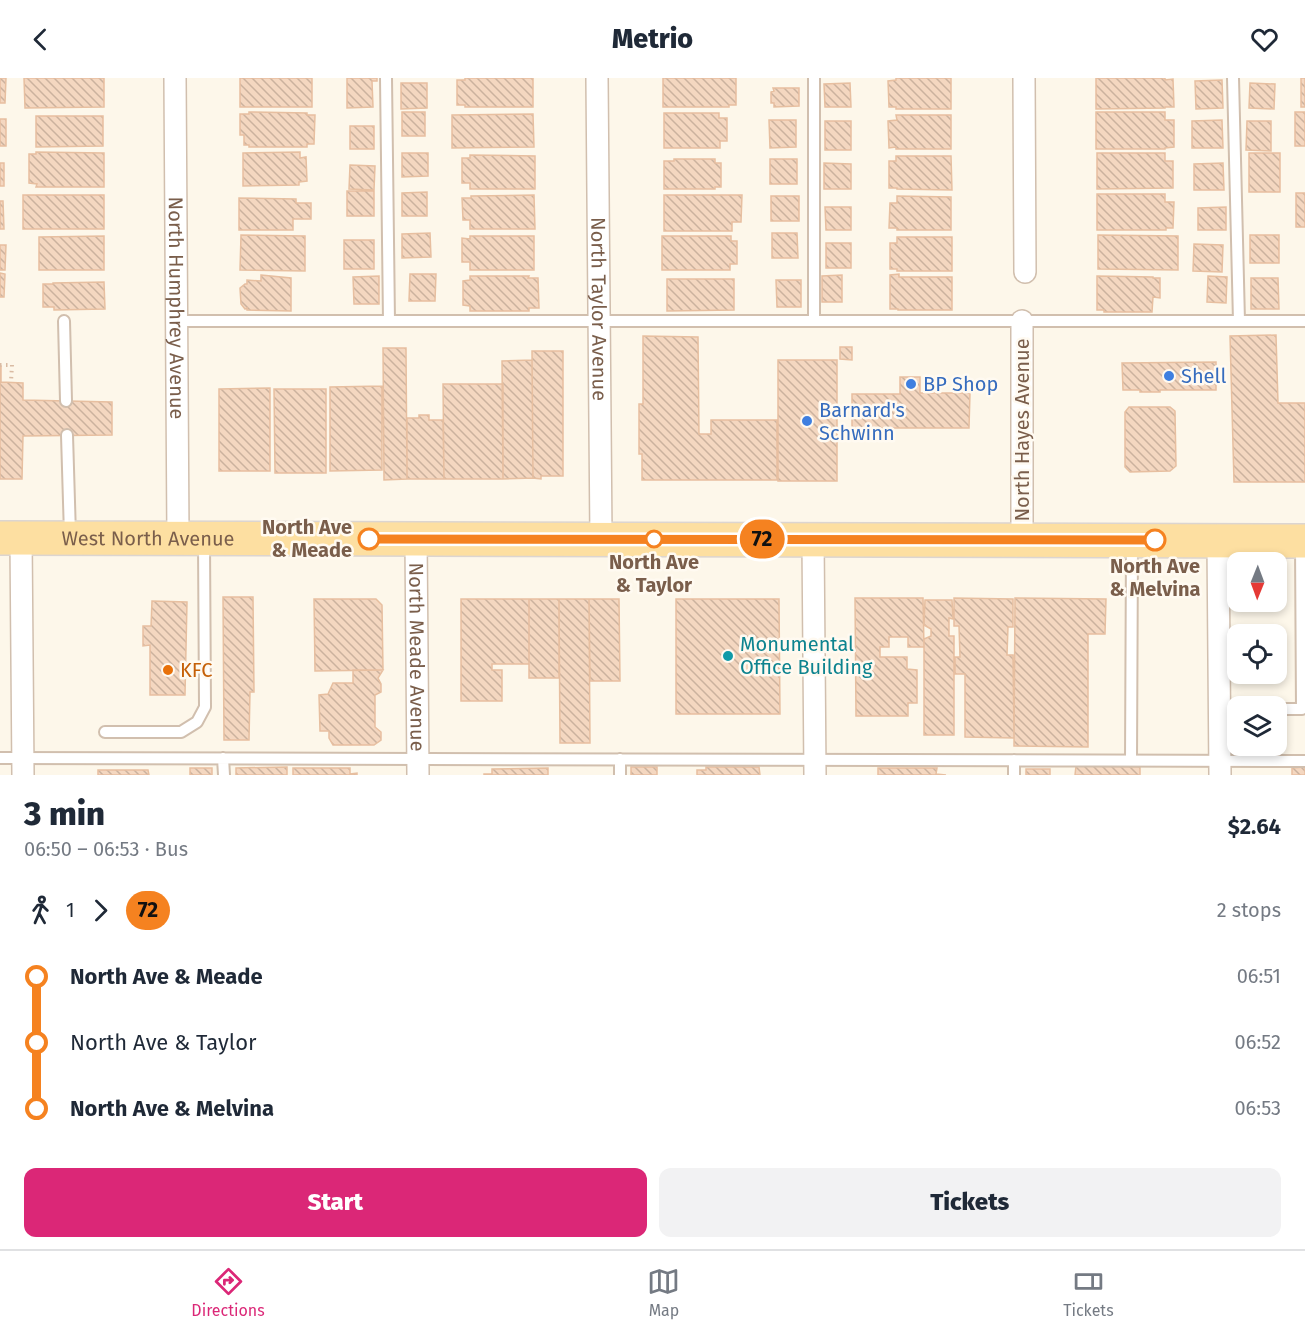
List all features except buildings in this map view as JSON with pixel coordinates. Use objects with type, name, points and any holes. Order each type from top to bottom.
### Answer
[{"type":"main road","name":"West North Avenue","points":[[11,538],[1303,541]]},
{"type":"street","name":"North Humphrey Avenue","points":[[175,78],[176,321],[191,539]]},
{"type":"street","name":"North Taylor Avenue","points":[[597,78],[601,539]]},
{"type":"street","points":[[1024,78],[1025,272]]},
{"type":"street","name":"North Hayes Avenue","points":[[1022,321],[1022,540]]},
{"type":"street","points":[[11,538],[23,767]]},
{"type":"street","name":"North Meade Avenue","points":[[416,539],[418,767]]},
{"type":"street","points":[[813,540],[815,768]]},
{"type":"street","points":[[1218,540],[1227,696]]},
{"type":"street","points":[[1220,768],[1227,716]]},
{"type":"lane","points":[[386,78],[389,321]]},
{"type":"lane","points":[[814,78],[814,321]]},
{"type":"lane","points":[[1233,78],[1239,321]]},
{"type":"lane","points":[[64,321],[66,401]]},
{"type":"lane","points":[[176,321],[1305,321]]},
{"type":"lane","points":[[67,435],[70,538]]},
{"type":"lane","points":[[105,732],[181,732],[197,722],[205,707],[191,539]]},
{"type":"lane","points":[[1131,760],[1132,540]]},
{"type":"lane","points":[[1287,709],[1302,709],[1303,541]]},
{"type":"lane","points":[[0,758],[23,767],[223,758],[418,767],[620,759],[815,768],[1014,760],[1131,760],[1220,768],[1305,761]]},
{"type":"lane","points":[[223,758],[224,775]]},
{"type":"lane","points":[[620,759],[620,775]]},
{"type":"lane","points":[[1014,760],[1014,775]]},
{"type":"path","points":[[0,364],[12,365],[11,382]]},
{"type":"bus line","name":"72","points":[[369,539],[1155,540]]},
{"type":"place","name":"Shell","points":[[1169,376]]},
{"type":"place","name":"BP Shop","points":[[911,384]]},
{"type":"place","name":"Barnard's Schwinn","points":[[807,421]]},
{"type":"place","name":"North Ave & Meade","points":[[369,539]]},
{"type":"place","name":"North Ave & Taylor","points":[[654,539]]},
{"type":"place","name":"North Ave & Melvina","points":[[1155,540]]},
{"type":"place","name":"Monumental Office Building","points":[[728,656]]},
{"type":"place","name":"KFC","points":[[168,670]]}]
